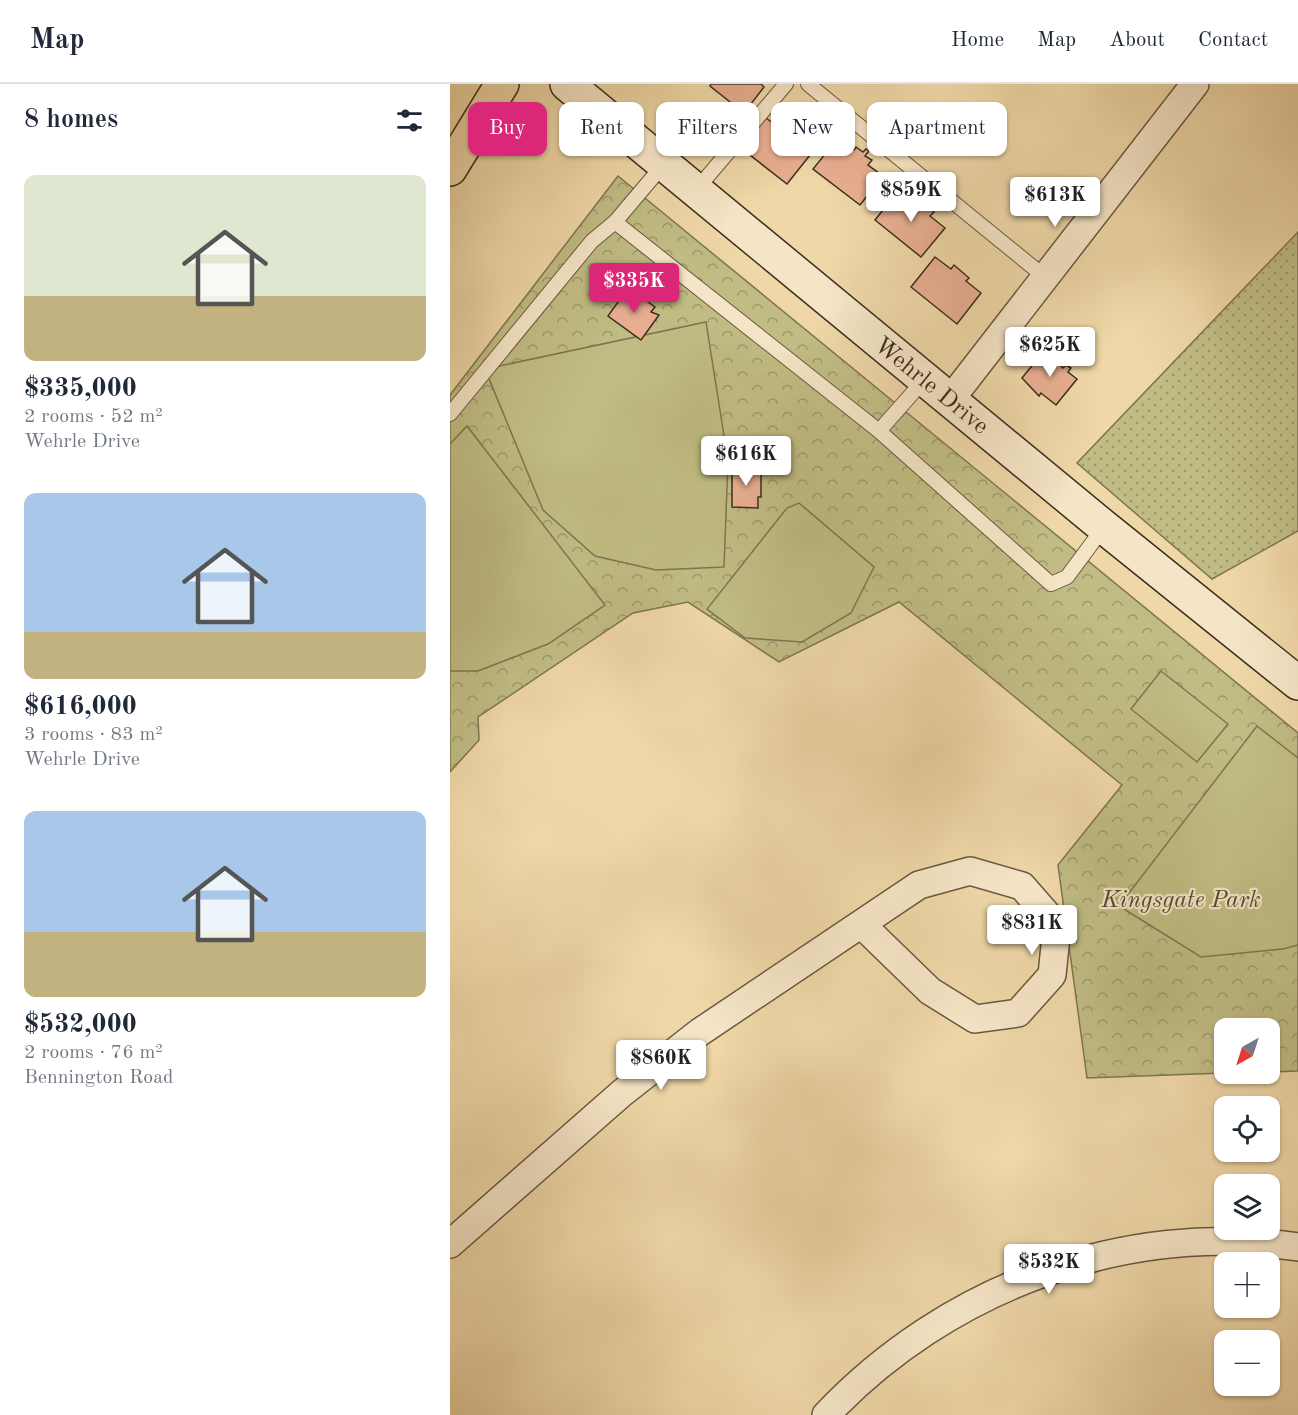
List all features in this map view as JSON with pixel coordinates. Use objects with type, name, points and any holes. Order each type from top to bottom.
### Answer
[{"type":"highway","points":[[450,169],[502,84]]},
{"type":"street","name":"Wehrle Drive","points":[[567,84],[1104,527],[1298,683]]},
{"type":"street","points":[[951,400],[1188,87]]},
{"type":"street","points":[[450,1244],[657,1066],[700,1032],[919,885],[970,871],[1022,886],[1057,926],[1053,975],[1018,1013],[975,1019],[930,991],[861,924]]},
{"type":"street","points":[[826,1415],[878,1365],[923,1332],[972,1303],[1023,1280],[1087,1259],[1131,1250],[1187,1243],[1258,1241],[1298,1247]]},
{"type":"lane","points":[[696,190],[786,84]]},
{"type":"lane","points":[[808,84],[1046,277]]},
{"type":"lane","points":[[450,414],[592,241],[615,222],[664,164]]},
{"type":"lane","points":[[615,222],[879,431],[1051,584],[1067,577],[1104,527]]},
{"type":"lane","points":[[879,431],[925,379]]},
{"type":"green space","name":"Kingsgate Park","points":[[618,176],[1298,733],[1298,1071],[1280,1072],[1280,1018],[1214,1018],[1214,1073],[1087,1078],[1058,865],[1122,785],[899,602],[779,662],[688,602],[633,613],[478,717],[479,740],[450,772],[450,395]]},
{"type":"green space","points":[[1298,232],[1298,531],[1212,579],[1077,463]]},
{"type":"green space","points":[[706,322],[728,461],[724,567],[656,570],[595,556],[543,510],[485,369]]},
{"type":"green space","points":[[467,426],[605,605],[548,644],[478,671],[450,671],[450,444]]},
{"type":"green space","points":[[799,503],[874,567],[851,613],[802,642],[745,638],[707,609],[787,508]]},
{"type":"green space","points":[[1161,671],[1228,724],[1197,762],[1131,709]]},
{"type":"green space","name":"Kingsgate Park","points":[[1257,726],[1298,758],[1298,945],[1283,949],[1201,957],[1119,906]]},
{"type":"building","points":[[711,84],[761,84],[764,87],[752,102],[730,102],[710,86]]},
{"type":"building","points":[[765,117],[771,122],[771,156],[809,156],[787,184],[751,156],[759,156],[759,125]]},
{"type":"building","points":[[856,147],[863,152],[867,150],[865,156],[872,160],[868,165],[883,176],[860,205],[813,169],[823,156],[855,156]]},
{"type":"building","points":[[900,189],[915,202],[918,199],[925,204],[928,201],[931,203],[927,207],[934,212],[930,216],[945,228],[921,257],[875,220]]},
{"type":"building","points":[[935,257],[951,269],[954,265],[969,278],[966,281],[981,293],[957,324],[911,287]]},
{"type":"building","points":[[628,288],[655,307],[651,312],[659,315],[641,340],[608,316]]},
{"type":"building","points":[[1044,351],[1052,358],[1055,355],[1060,359],[1057,362],[1063,368],[1066,365],[1071,368],[1068,372],[1077,379],[1056,405],[1041,393],[1039,396],[1022,378]]},
{"type":"building","points":[[732,468],[761,468],[761,497],[758,497],[758,508],[732,507]]}]
